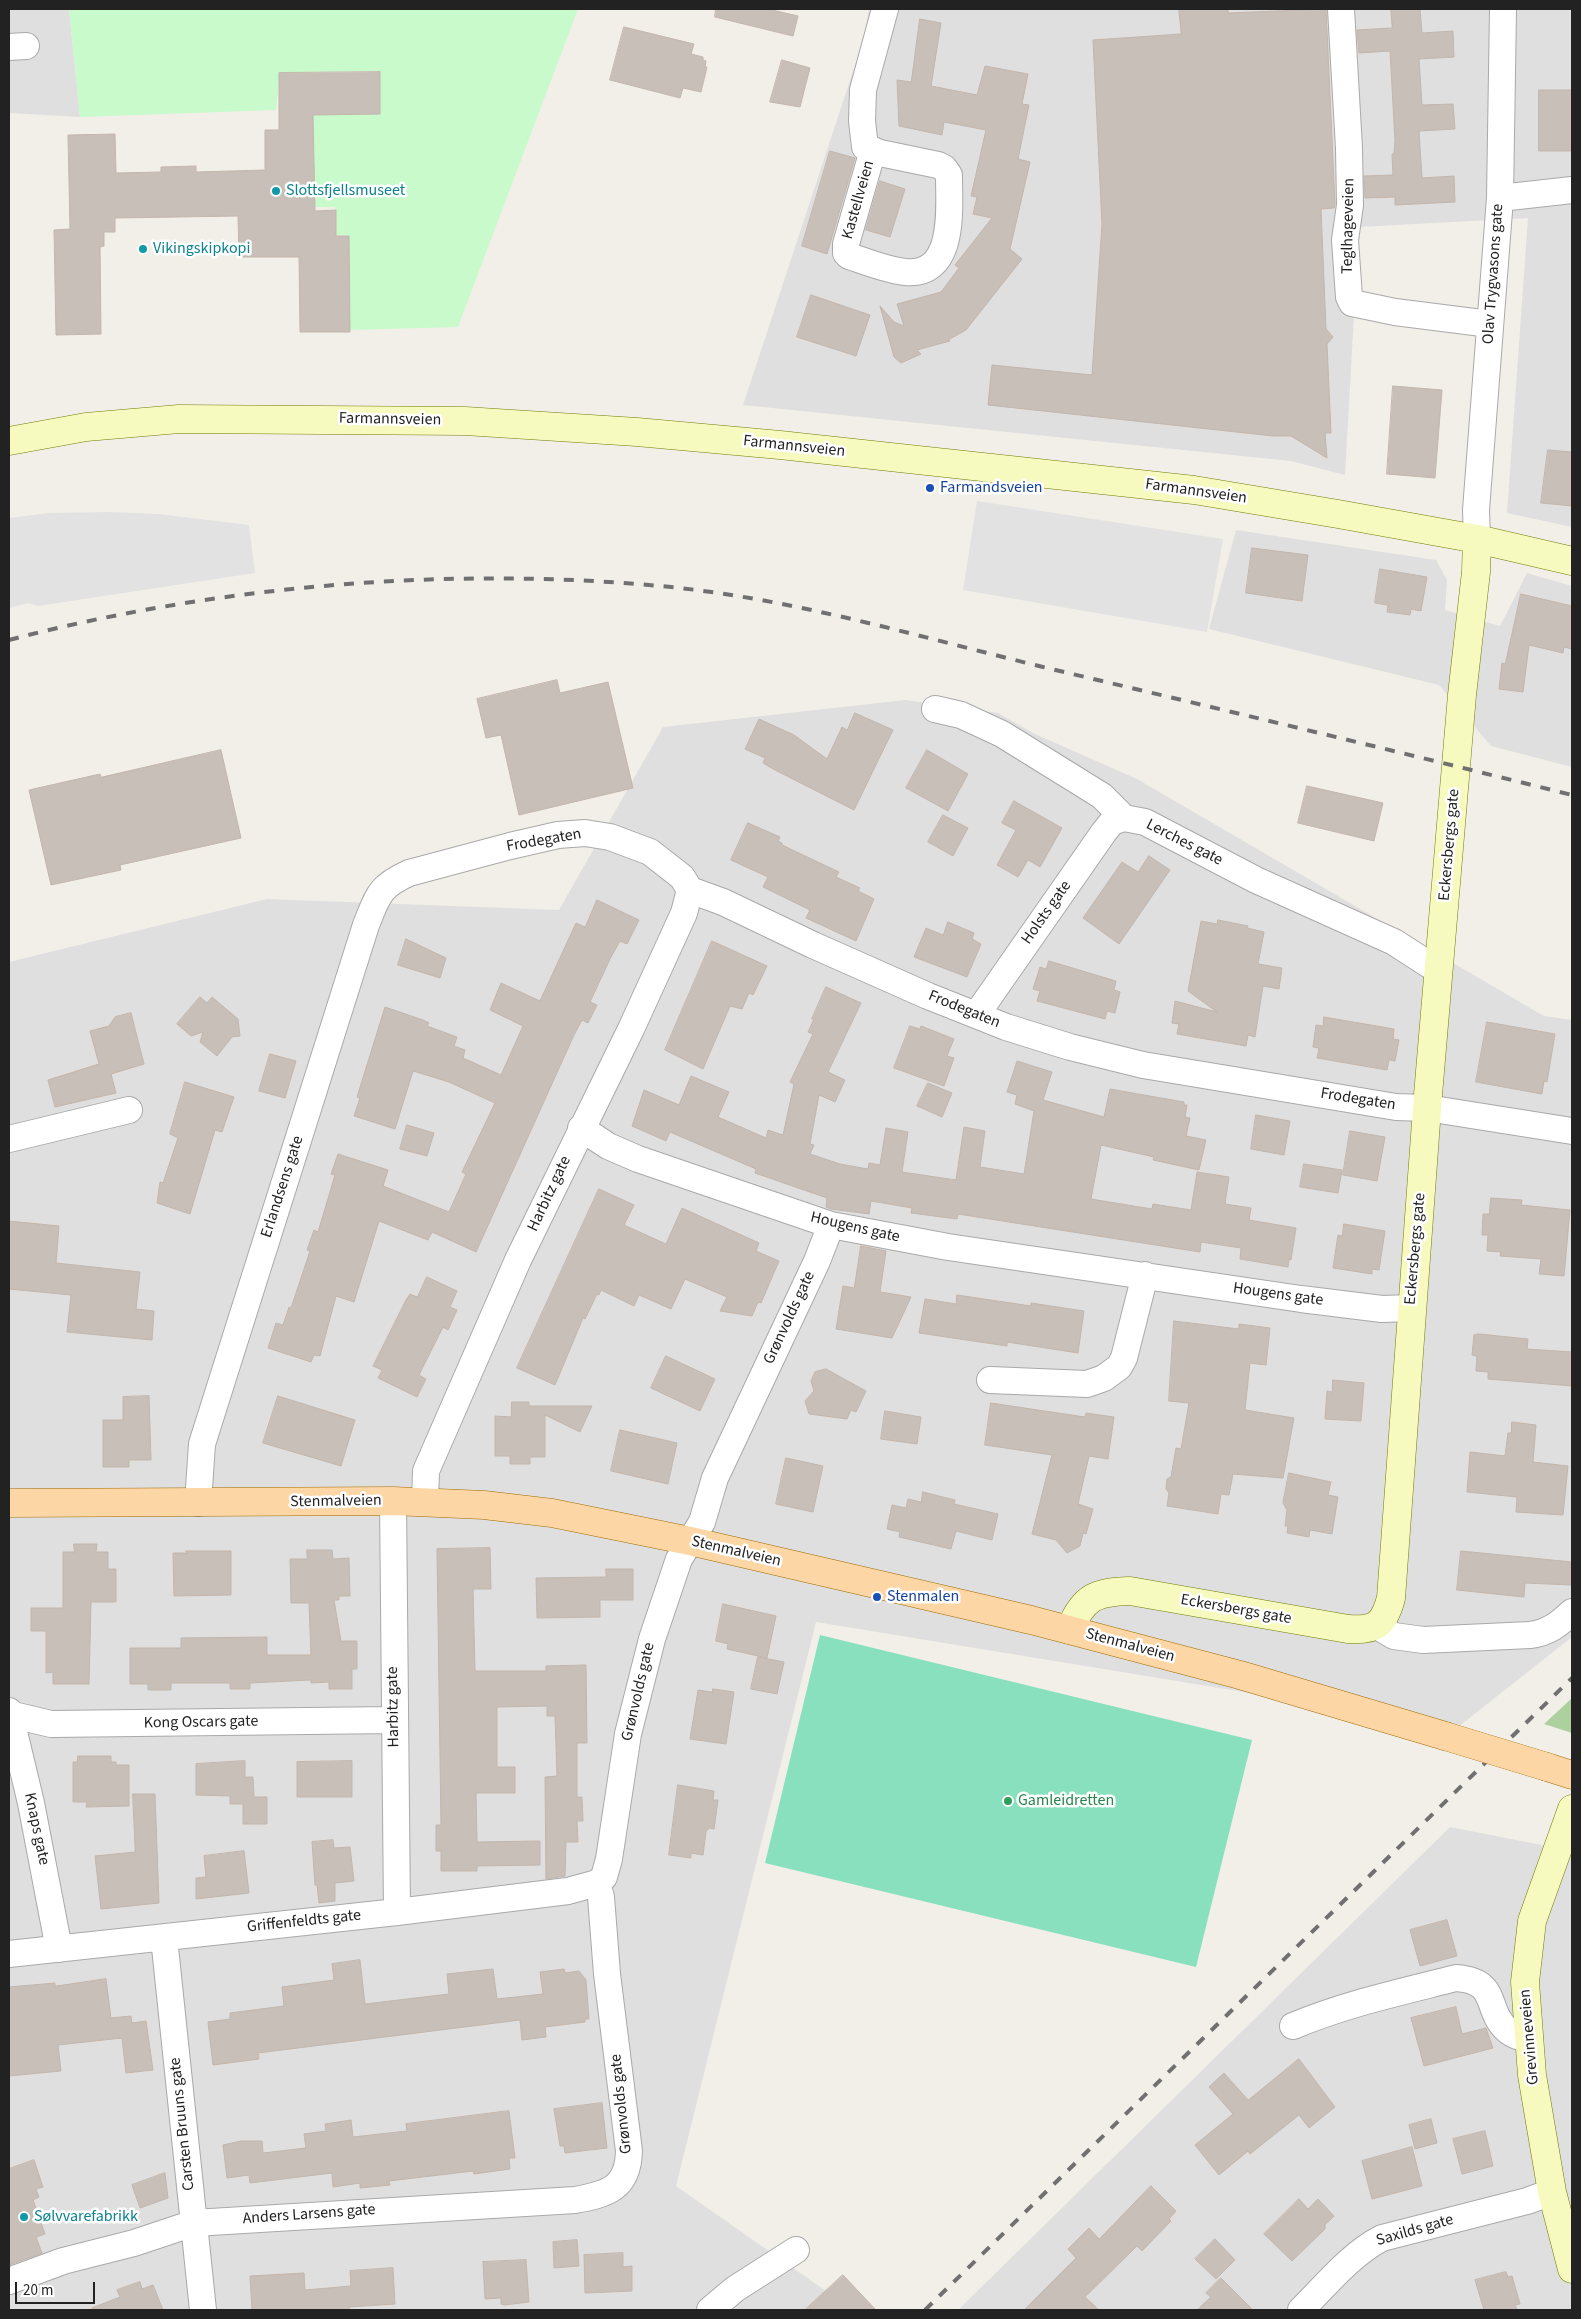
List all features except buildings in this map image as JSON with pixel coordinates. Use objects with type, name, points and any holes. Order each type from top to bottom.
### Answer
[{"type":"main road","name":"Farmannsveien","points":[[9,441],[86,427],[179,419],[465,421],[618,431],[790,446],[1194,490],[1477,540],[1572,561]]},
{"type":"main road","name":"Eckersbergs gate","points":[[1070,1630],[1080,1608],[1089,1599],[1106,1592],[1130,1591],[1348,1630],[1364,1630],[1377,1626],[1388,1612],[1391,1598],[1427,1108],[1462,695],[1476,572],[1477,540]]},
{"type":"main road","name":"Stenmalveien","points":[[9,1503],[393,1501],[484,1505],[552,1513],[690,1541],[1070,1630],[1240,1674],[1560,1771]]},
{"type":"main road","name":"Grevinneveien","points":[[1572,1809],[1532,1920],[1525,1982],[1532,2075],[1552,2192],[1572,2269]]},
{"type":"street","name":"Kastellveien","points":[[874,150],[846,244],[846,253],[849,256],[895,270],[906,272],[926,269],[936,261],[946,243],[949,175],[938,164],[865,147],[862,121],[863,90],[885,9]]},
{"type":"street","name":"Teglhageveien","points":[[1341,9],[1349,158],[1350,205],[1345,240],[1349,297],[1352,303],[1394,312],[1490,324]]},
{"type":"street","name":"Olav Trygvasons gate","points":[[1477,540],[1476,510],[1500,198],[1503,9]]},
{"type":"street","points":[[1500,198],[1572,190]]},
{"type":"street","name":"Lerches gate","points":[[935,709],[961,715],[1002,734],[1102,796],[1124,818],[1145,822],[1256,880],[1394,942],[1439,971]]},
{"type":"street","name":"Holsts gate","points":[[976,1014],[1104,832],[1112,822],[1124,818]]},
{"type":"street","name":"Frodegaten","points":[[394,880],[409,873],[558,835],[586,833],[610,837],[650,852],[682,877],[690,890],[723,902],[812,945],[928,996],[1006,1026],[1070,1047],[1143,1065],[1396,1107],[1427,1108],[1572,1131]]},
{"type":"street","name":"Erlandsens gate","points":[[198,1503],[202,1444],[366,925],[380,892],[394,880]]},
{"type":"street","name":"Harbitz gate","points":[[425,1502],[426,1471],[533,1229],[631,1029],[684,913],[690,890]]},
{"type":"street","points":[[9,1140],[129,1110]]},
{"type":"street","name":"Hougens gate","points":[[581,1128],[608,1146],[638,1159],[831,1225],[948,1247],[1310,1300],[1382,1309],[1411,1308]]},
{"type":"street","name":"Grønvolds gate","points":[[616,2187],[628,2169],[629,2151],[607,1974],[601,1897],[597,1883],[604,1876],[609,1858],[628,1734],[652,1639],[679,1559],[702,1522],[716,1478],[817,1261],[831,1225]]},
{"type":"street","points":[[990,1380],[1086,1384],[1104,1378],[1119,1367],[1124,1358],[1145,1275]]},
{"type":"street","name":"Harbitz gate","points":[[393,1501],[397,1912]]},
{"type":"street","points":[[1377,1626],[1394,1636],[1423,1640],[1494,1635],[1530,1635],[1541,1634],[1558,1625],[1572,1612]]},
{"type":"street","name":"Kong Oscars gate","points":[[9,1713],[51,1724],[394,1720]]},
{"type":"street","name":"Knaps gate","points":[[9,1713],[31,1803],[59,1949]]},
{"type":"street","name":"Griffenfeldts gate","points":[[9,1954],[397,1912],[568,1891],[597,1883]]},
{"type":"street","name":"Carsten Bruuns gate","points":[[164,1938],[202,2310]]},
{"type":"street","points":[[1293,2026],[1317,2016],[1368,2000],[1456,1978],[1468,1979],[1479,1983],[1487,1990],[1498,2019],[1506,2029],[1513,2035],[1529,2040]]},
{"type":"street","name":"Anders Larsens gate","points":[[9,2280],[63,2261],[134,2243],[194,2223],[575,2200],[599,2195],[616,2187]]},
{"type":"street","name":"Saxilds gate","points":[[1302,2310],[1343,2268],[1370,2244],[1382,2238],[1527,2201],[1552,2192]]},
{"type":"street","points":[[710,2310],[735,2288],[796,2250]]},
{"type":"shaded area","points":[[9,9],[69,9],[80,117],[9,113]]},
{"type":"shaded area","points":[[869,9],[1572,9],[1572,527],[1507,513],[1528,218],[1359,227],[1345,475],[1291,461],[743,405],[864,38]]},
{"type":"shaded area","points":[[977,501],[1223,539],[1207,632],[963,590]]},
{"type":"shaded area","points":[[110,512],[158,514],[249,525],[255,573],[38,606],[28,603],[9,608],[9,518],[49,513]]},
{"type":"shaded area","points":[[1236,530],[1436,560],[1447,580],[1445,610],[1500,626],[1527,573],[1572,586],[1572,767],[1491,746],[1439,685],[1209,629]]},
{"type":"shaded area","points":[[905,700],[998,713],[1035,734],[1137,779],[1544,1016],[1572,1020],[1572,1637],[1458,1727],[816,1622],[676,2186],[853,2310],[9,2310],[9,962],[267,899],[559,910],[663,727]]},
{"type":"shaded area","points":[[1450,1827],[1572,1851],[1572,2310],[958,2310]]},
{"type":"green space","points":[[69,9],[578,9],[458,327],[348,330],[347,235],[335,235],[335,207],[314,207],[303,113],[378,112],[377,71],[280,73],[276,110],[80,117]]},
{"type":"green space","name":"Gamleidretten","points":[[820,1635],[1252,1740],[1196,1967],[765,1863]]},
{"type":"green space","points":[[1572,1698],[1572,1733],[1544,1724]]},
{"type":"railway","points":[[9,640],[87,621],[168,606],[249,594],[332,585],[497,578],[579,580],[660,586],[757,599],[853,619],[1572,795]]},
{"type":"railway","points":[[925,2310],[1572,1678]]},
{"type":"place","name":"Slottsfjellsmuseet","points":[[276,191]]},
{"type":"place","name":"Vikingskipkopi","points":[[143,249]]},
{"type":"place","name":"Farmandsveien","points":[[930,488]]},
{"type":"place","name":"Stenmalen","points":[[877,1597]]},
{"type":"place","name":"Gamleidretten","points":[[1008,1801]]},
{"type":"place","name":"Sølvvarefabrikk","points":[[24,2217]]}]
